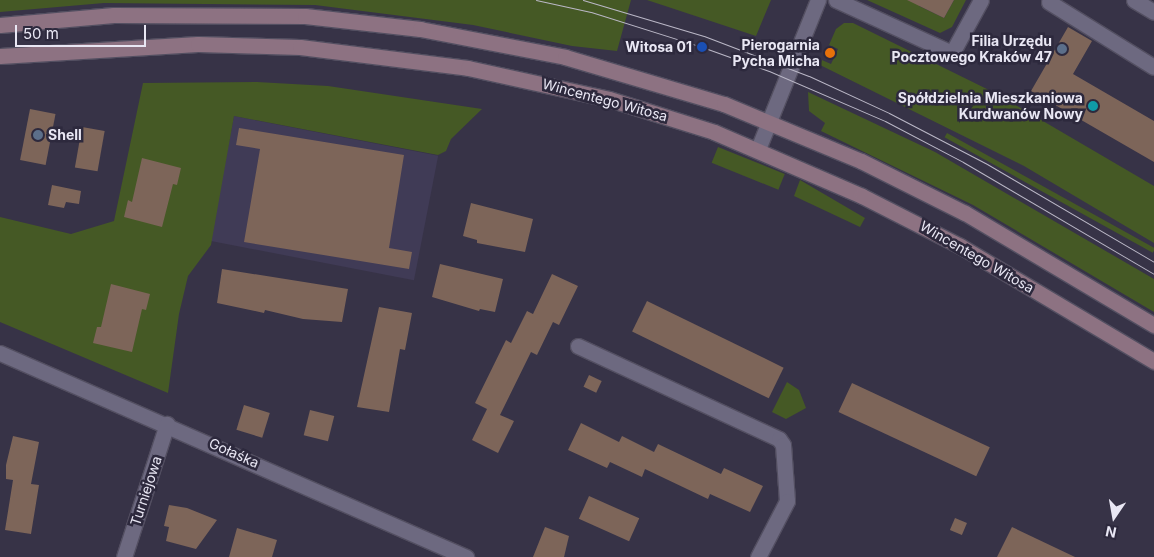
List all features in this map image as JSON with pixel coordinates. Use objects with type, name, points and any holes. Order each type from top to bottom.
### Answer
[{"type":"main road","points":[[0,25],[114,15],[305,16],[378,23],[486,40],[565,57],[683,90],[770,121],[922,190],[1154,324]]},
{"type":"main road","name":"Wincentego Witosa","points":[[0,56],[198,44],[359,52],[468,68],[572,90],[658,114],[758,150],[862,196],[944,238],[1154,361]]},
{"type":"street","points":[[758,150],[818,0]]},
{"type":"street","points":[[836,0],[952,53],[981,0]]},
{"type":"street","points":[[1134,0],[1154,12]]},
{"type":"street","points":[[1048,1],[1154,67]]},
{"type":"street","points":[[578,346],[779,438],[783,445],[787,501],[758,557]]},
{"type":"street","name":"Gołaśka","points":[[0,353],[167,424],[466,557]]},
{"type":"street","name":"Turniejowa","points":[[124,557],[167,424]]},
{"type":"shaded area","points":[[234,116],[438,156],[414,280],[210,241]]},
{"type":"green space","points":[[0,0],[631,0],[617,51],[572,46],[473,25],[315,5],[104,3],[0,12]]},
{"type":"green space","points":[[647,0],[771,0],[756,36]]},
{"type":"green space","points":[[867,0],[921,0],[919,6],[944,18],[954,0],[966,0],[952,27],[940,33]]},
{"type":"green space","points":[[844,23],[853,23],[995,93],[1154,186],[1154,243],[1024,166],[820,65],[822,60],[831,64],[838,49],[829,45],[836,29]]},
{"type":"green space","points":[[257,82],[328,86],[482,109],[451,139],[446,151],[438,155],[234,116],[211,245],[188,276],[179,314],[168,393],[0,322],[0,217],[71,234],[114,221],[143,83]]},
{"type":"green space","points":[[808,92],[935,152],[1154,279],[1154,312],[973,205],[821,131],[825,123],[809,111]]},
{"type":"green space","points":[[947,133],[1154,248],[1153,253],[945,137]]},
{"type":"green space","points":[[718,147],[785,174],[778,190],[712,163]]},
{"type":"green space","points":[[800,180],[865,218],[860,227],[794,196]]},
{"type":"green space","points":[[787,382],[799,390],[806,408],[786,419],[772,412]]},
{"type":"building","points":[[907,0],[954,0],[944,18]]},
{"type":"building","name":"Spółdzielnia Mieszkaniowa Kurdwanów Nowy","points":[[1068,27],[1092,41],[1073,74],[1154,121],[1154,162],[1031,91]]},
{"type":"building","name":"Shell","points":[[30,109],[56,114],[46,165],[20,160]]},
{"type":"building","points":[[82,127],[105,131],[98,171],[75,167]]},
{"type":"building","points":[[239,128],[404,155],[389,248],[412,252],[409,269],[244,242],[260,149],[236,145]]},
{"type":"building","points":[[142,158],[181,168],[177,185],[173,184],[162,227],[124,217],[128,200],[132,202]]},
{"type":"building","points":[[52,185],[81,191],[79,204],[66,202],[64,208],[48,205]]},
{"type":"building","points":[[471,203],[533,219],[525,252],[477,243],[477,240],[463,236]]},
{"type":"building","points":[[440,264],[503,279],[495,312],[480,309],[479,311],[432,297]]},
{"type":"building","points":[[222,269],[348,289],[342,322],[303,319],[265,310],[264,313],[217,303]]},
{"type":"building","points":[[552,274],[578,286],[559,325],[553,322],[537,355],[531,352],[500,415],[514,421],[498,453],[472,440],[487,409],[475,403],[506,340],[511,343],[527,311],[533,314]]},
{"type":"building","points":[[111,284],[150,294],[146,310],[142,309],[132,352],[93,343],[97,327],[101,327]]},
{"type":"building","points":[[647,301],[784,368],[769,398],[632,332]]},
{"type":"building","points":[[379,307],[412,313],[405,350],[400,349],[389,412],[357,407]]},
{"type":"building","points":[[589,375],[602,381],[596,393],[584,387]]},
{"type":"building","points":[[852,383],[990,447],[976,476],[838,412]]},
{"type":"building","points":[[244,405],[270,413],[262,438],[236,430]]},
{"type":"building","points":[[310,410],[334,416],[328,441],[304,435]]},
{"type":"building","points":[[581,423],[619,442],[622,436],[654,452],[658,444],[721,474],[724,468],[763,486],[750,512],[710,494],[708,499],[645,469],[642,477],[610,462],[607,468],[568,450]]},
{"type":"building","points":[[13,436],[39,442],[31,484],[39,485],[31,534],[5,530],[13,480],[6,479],[6,465]]},
{"type":"building","points":[[589,496],[639,518],[629,541],[579,519]]},
{"type":"building","points":[[169,505],[187,508],[217,520],[196,549],[166,541],[169,527],[164,526]]},
{"type":"building","points":[[955,518],[967,523],[962,535],[950,530]]},
{"type":"building","points":[[545,527],[569,536],[564,557],[533,557]]},
{"type":"building","points":[[1012,527],[1075,557],[997,557]]},
{"type":"building","points":[[237,528],[277,540],[272,557],[229,557]]},
{"type":"tram line","points":[[536,0],[591,12],[702,47],[769,71],[885,121],[963,162],[1154,274]]},
{"type":"tram line","points":[[583,0],[704,36],[809,76],[889,113],[987,164],[1154,262]]},
{"type":"place","name":"Witosa 01","points":[[702,47]]},
{"type":"place","name":"Filia Urzędu Pocztowego Kraków 47","points":[[1062,49]]},
{"type":"place","name":"Pierogarnia Pycha Micha","points":[[830,53]]},
{"type":"place","name":"Spółdzielnia Mieszkaniowa Kurdwanów Nowy","points":[[1093,106]]},
{"type":"place","name":"Shell","points":[[38,135]]}]
